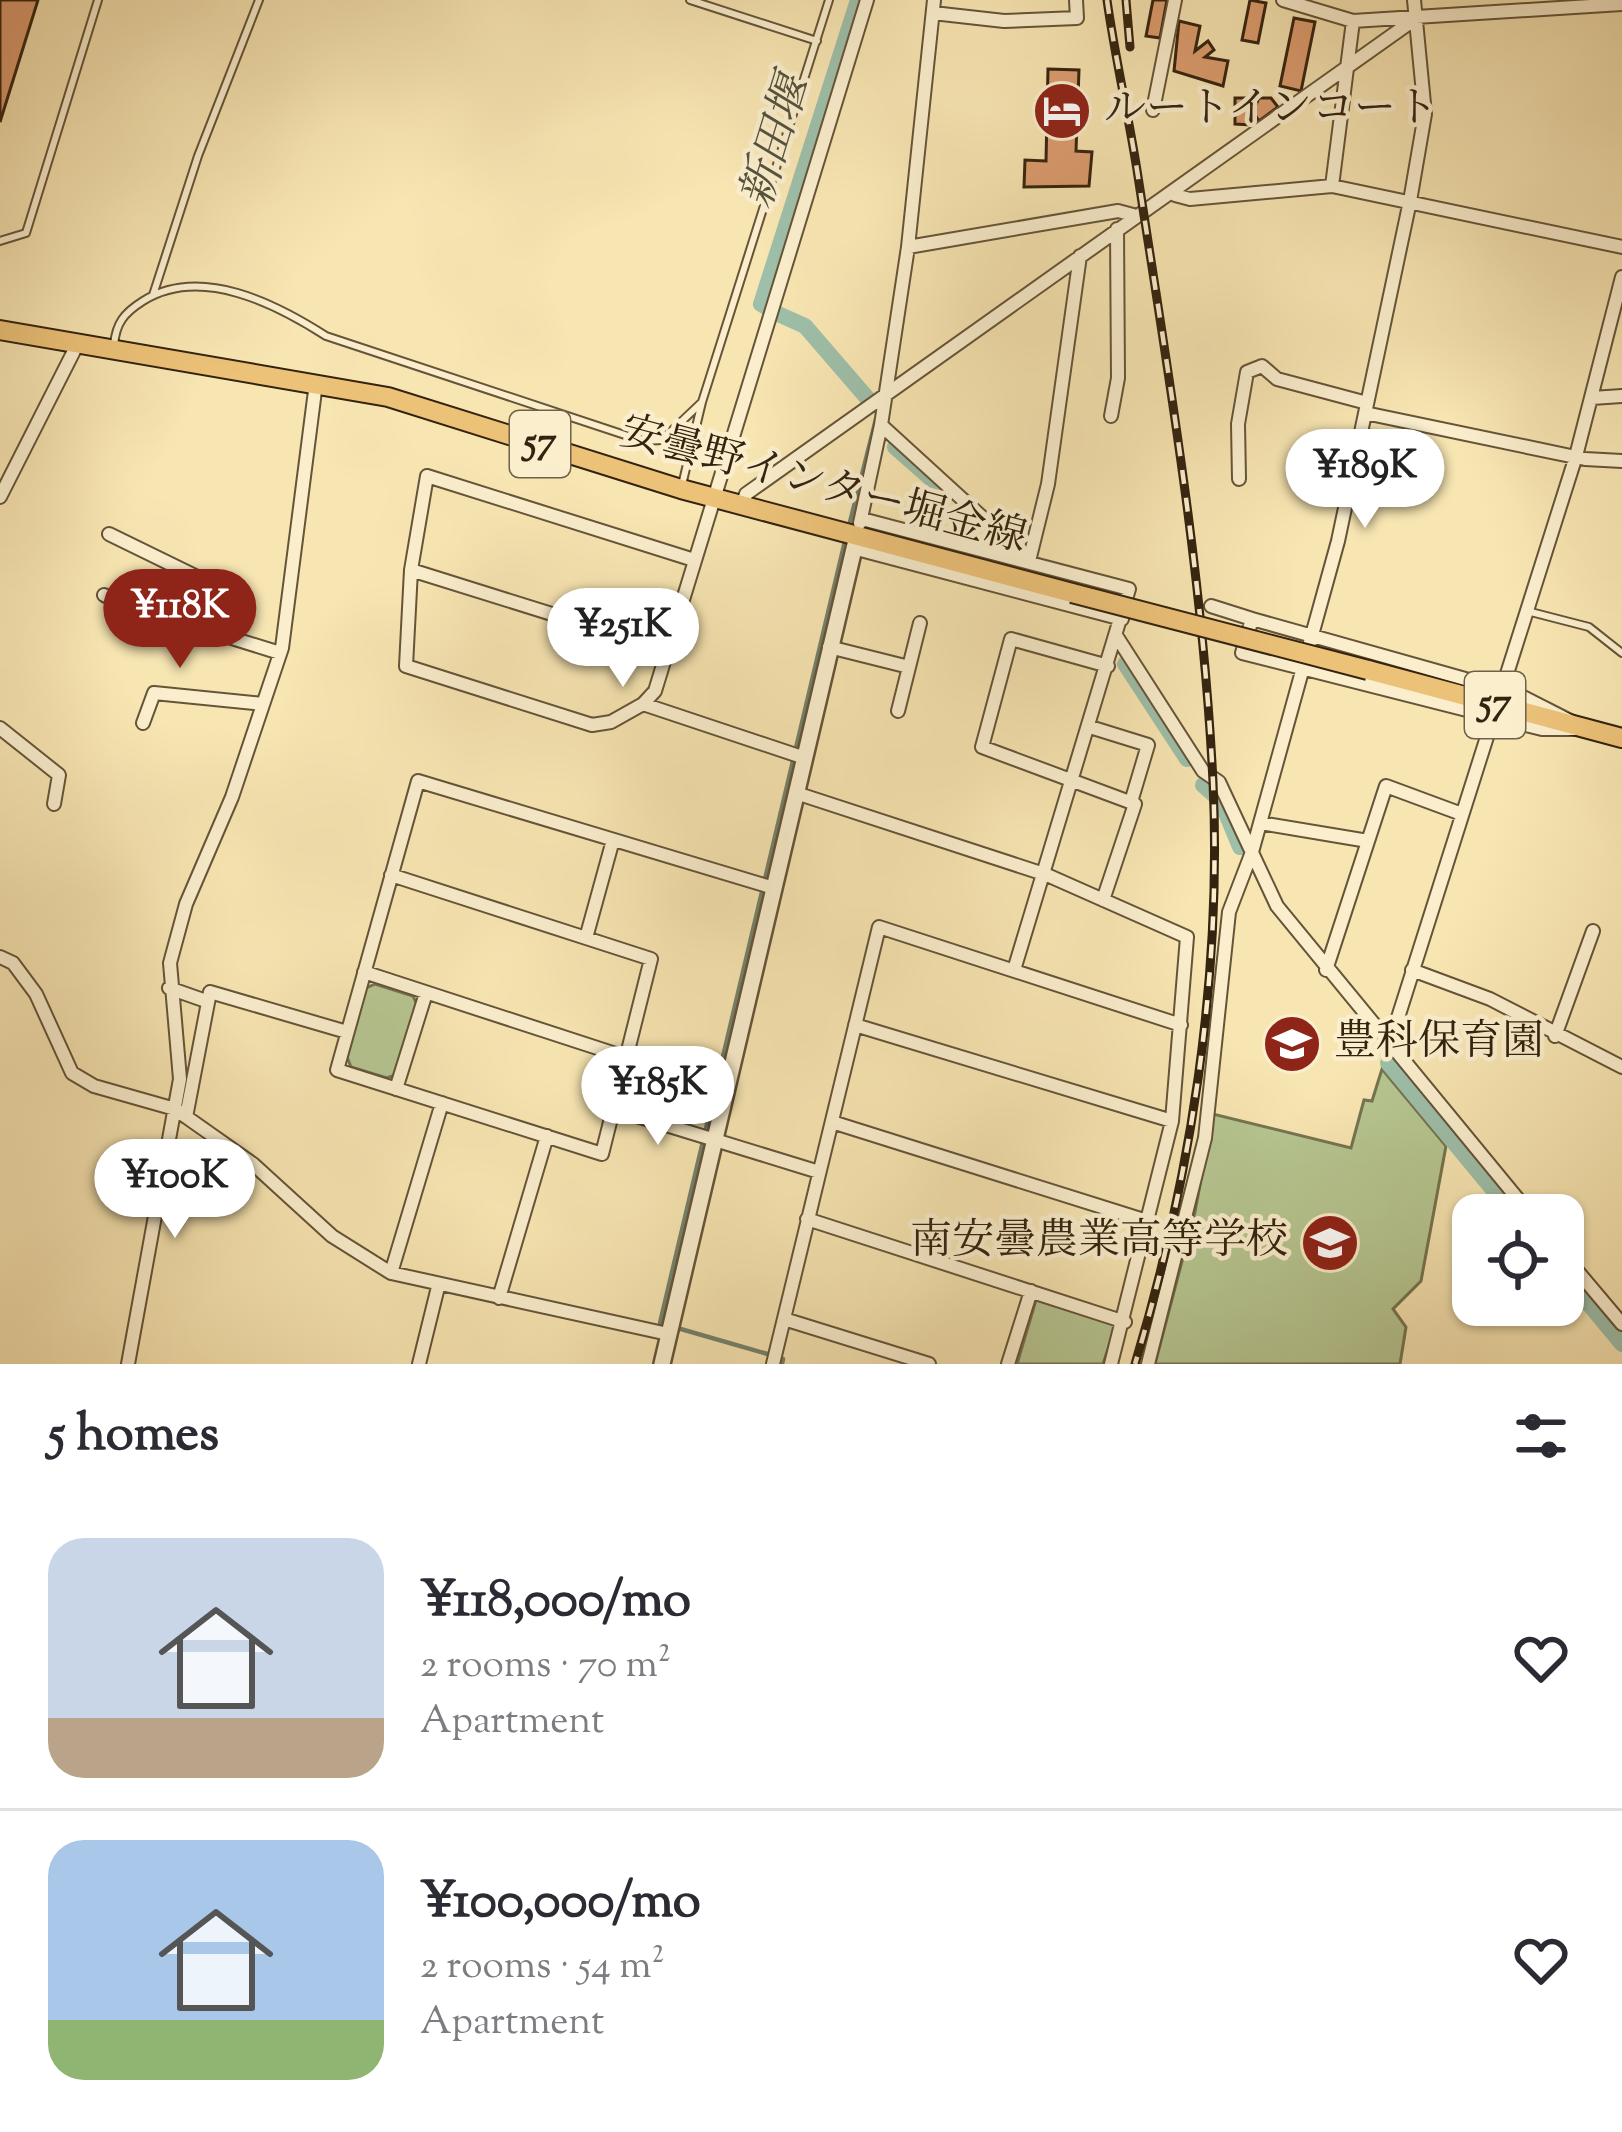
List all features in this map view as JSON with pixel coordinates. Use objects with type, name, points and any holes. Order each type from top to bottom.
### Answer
[{"type":"main road","name":"安曇野インター堀金線","points":[[0,330],[388,397],[713,498],[1622,738]]},
{"type":"street","points":[[694,560],[427,476],[411,570],[403,653],[406,666],[592,724],[610,722],[643,704],[655,691],[867,0]]},
{"type":"street","points":[[662,1364],[888,395],[933,7],[1004,21],[1077,17],[1076,0]]},
{"type":"street","points":[[1153,110],[1175,0]]},
{"type":"street","points":[[1283,0],[1353,21],[1621,3],[1622,21]]},
{"type":"street","points":[[1148,1364],[1205,1138],[1229,912],[1252,852],[1313,637],[1410,201],[1425,114],[1414,0]]},
{"type":"street","points":[[742,506],[746,494],[1133,215],[1175,195],[1188,179],[1415,20]]},
{"type":"street","points":[[1332,186],[1353,21]]},
{"type":"street","points":[[1175,195],[1190,199],[1332,186],[1622,247]]},
{"type":"street","points":[[908,247],[1118,211],[1133,215]]},
{"type":"street","points":[[1111,416],[1118,378],[1117,229]]},
{"type":"street","points":[[1030,561],[1048,484],[1080,256]]},
{"type":"street","points":[[1389,1046],[1576,456],[1622,277]]},
{"type":"street","points":[[0,497],[78,343]]},
{"type":"street","points":[[1239,479],[1238,424],[1247,372],[1262,366],[1276,379],[1366,408],[1576,456],[1622,461]]},
{"type":"street","points":[[180,1113],[181,1078],[169,988],[186,904],[232,797],[280,653],[316,383]]},
{"type":"street","points":[[1592,398],[1622,395]]},
{"type":"street","points":[[881,425],[1030,561]]},
{"type":"street","points":[[109,534],[195,576],[182,622]]},
{"type":"street","points":[[857,534],[1030,561],[1129,589],[1047,875],[1014,970]]},
{"type":"street","points":[[857,534],[1122,619]]},
{"type":"street","points":[[411,570],[667,650]]},
{"type":"street","points":[[104,595],[158,622],[182,622],[280,653]]},
{"type":"street","points":[[1211,606],[1313,637],[1494,703]]},
{"type":"street","points":[[1252,619],[1242,653],[1303,670],[1494,703]]},
{"type":"street","points":[[898,711],[920,623]]},
{"type":"street","points":[[1117,638],[1203,771],[1219,782],[1277,905],[1513,1194]]},
{"type":"street","points":[[1108,666],[1011,639],[982,747],[1131,802]]},
{"type":"street","points":[[829,647],[909,667]]},
{"type":"street","points":[[143,722],[154,692],[263,704]]},
{"type":"street","points":[[643,704],[802,757]]},
{"type":"street","points":[[1090,727],[1148,745],[1103,900]]},
{"type":"street","points":[[0,728],[59,775],[54,804]]},
{"type":"street","points":[[391,875],[651,959],[602,1154],[337,1070],[347,1031],[391,875],[418,781],[774,888]]},
{"type":"street","points":[[1326,970],[1386,786],[1460,813]]},
{"type":"street","points":[[796,793],[1047,875],[1187,937],[1172,1121],[1111,1364]]},
{"type":"street","points":[[1260,823],[1368,842]]},
{"type":"street","points":[[586,938],[613,840]]},
{"type":"street","points":[[773,1364],[879,927],[1181,1025]]},
{"type":"street","points":[[1555,1036],[1593,931]]},
{"type":"street","points":[[0,957],[13,963],[36,994],[72,1072],[94,1086],[180,1113],[253,1164],[332,1236],[392,1274],[668,1334]]},
{"type":"street","points":[[1412,970],[1490,999],[1622,1066]]},
{"type":"street","points":[[364,972],[625,1057]]},
{"type":"street","points":[[169,988],[206,1001]]},
{"type":"street","points":[[128,1364],[210,992],[347,1031]]},
{"type":"street","points":[[396,1089],[426,993]]},
{"type":"street","points":[[855,1025],[1172,1121]]},
{"type":"street","points":[[392,1274],[442,1103]]},
{"type":"street","points":[[614,1108],[819,1172]]},
{"type":"street","points":[[832,1122],[1150,1222]]},
{"type":"street","points":[[499,1298],[547,1136]]},
{"type":"street","points":[[807,1219],[1125,1322]]},
{"type":"street","points":[[1584,1279],[1622,1324]]},
{"type":"street","points":[[419,1364],[438,1287]]},
{"type":"street","points":[[1008,1364],[1031,1291]]},
{"type":"street","points":[[784,1319],[929,1364]]},
{"type":"lane","points":[[0,241],[26,233],[98,0]]},
{"type":"lane","points":[[153,295],[198,156],[259,0]]},
{"type":"lane","points":[[690,0],[817,41]]},
{"type":"lane","points":[[681,489],[702,402],[829,0]]},
{"type":"lane","points":[[114,349],[120,319],[153,295],[208,286],[285,310],[326,336],[643,441],[662,440],[702,402]]},
{"type":"lane","points":[[1524,610],[1589,627],[1622,653]]},
{"type":"green space","points":[[375,984],[413,996],[417,1005],[395,1075],[387,1078],[351,1067],[347,1057],[366,988]]},
{"type":"green space","name":"南安曇農業高等学校","points":[[1382,1069],[1446,1146],[1421,1281],[1393,1309],[1406,1327],[1400,1364],[1155,1364],[1195,1212],[1213,1114],[1351,1148],[1364,1100],[1372,1101]]},
{"type":"green space","points":[[1036,1300],[1116,1325],[1103,1364],[1017,1364]]},
{"type":"building","points":[[0,0],[38,0],[0,122]]},
{"type":"building","points":[[1153,0],[1167,0],[1160,38],[1146,36]]},
{"type":"building","points":[[1250,0],[1266,3],[1258,43],[1242,40]]},
{"type":"building","points":[[1294,18],[1315,22],[1301,91],[1280,86]]},
{"type":"building","points":[[1179,21],[1200,26],[1195,51],[1208,41],[1214,50],[1205,57],[1228,61],[1223,86],[1174,71]]},
{"type":"building","name":"ルートインコート","points":[[1048,69],[1079,70],[1076,151],[1092,152],[1089,186],[1024,187],[1025,160],[1046,161]]},
{"type":"building","points":[[1235,98],[1251,98],[1251,125],[1235,124]]},
{"type":"building","points":[[1259,98],[1271,98],[1278,107],[1259,121],[1253,112]]},
{"type":"waterway","name":"新田堰","points":[[766,307],[761,304],[858,0]]},
{"type":"waterway","name":"新田堰","points":[[776,313],[805,326],[868,399]]},
{"type":"waterway","points":[[848,530],[876,419]]},
{"type":"waterway","name":"新田堰","points":[[895,447],[937,484]]},
{"type":"waterway","points":[[782,1364],[783,1359],[660,1323],[845,541]]},
{"type":"waterway","name":"新田堰","points":[[1125,664],[1187,759]]},
{"type":"waterway","name":"新田堰","points":[[1203,785],[1221,801],[1240,847]]},
{"type":"waterway","name":"新田堰","points":[[1388,1063],[1497,1194]]},
{"type":"waterway","name":"新田堰","points":[[1584,1298],[1622,1344]]},
{"type":"railway","points":[[1107,0],[1193,552],[1208,705],[1215,855],[1207,1003],[1187,1150],[1135,1364]]},
{"type":"railway","points":[[1126,0],[1130,47]]},
{"type":"place","name":"ルートインコート","points":[[1062,111]]},
{"type":"place","name":"豊科保育園","points":[[1292,1044]]},
{"type":"place","name":"南安曇農業高等学校","points":[[1330,1243]]}]
